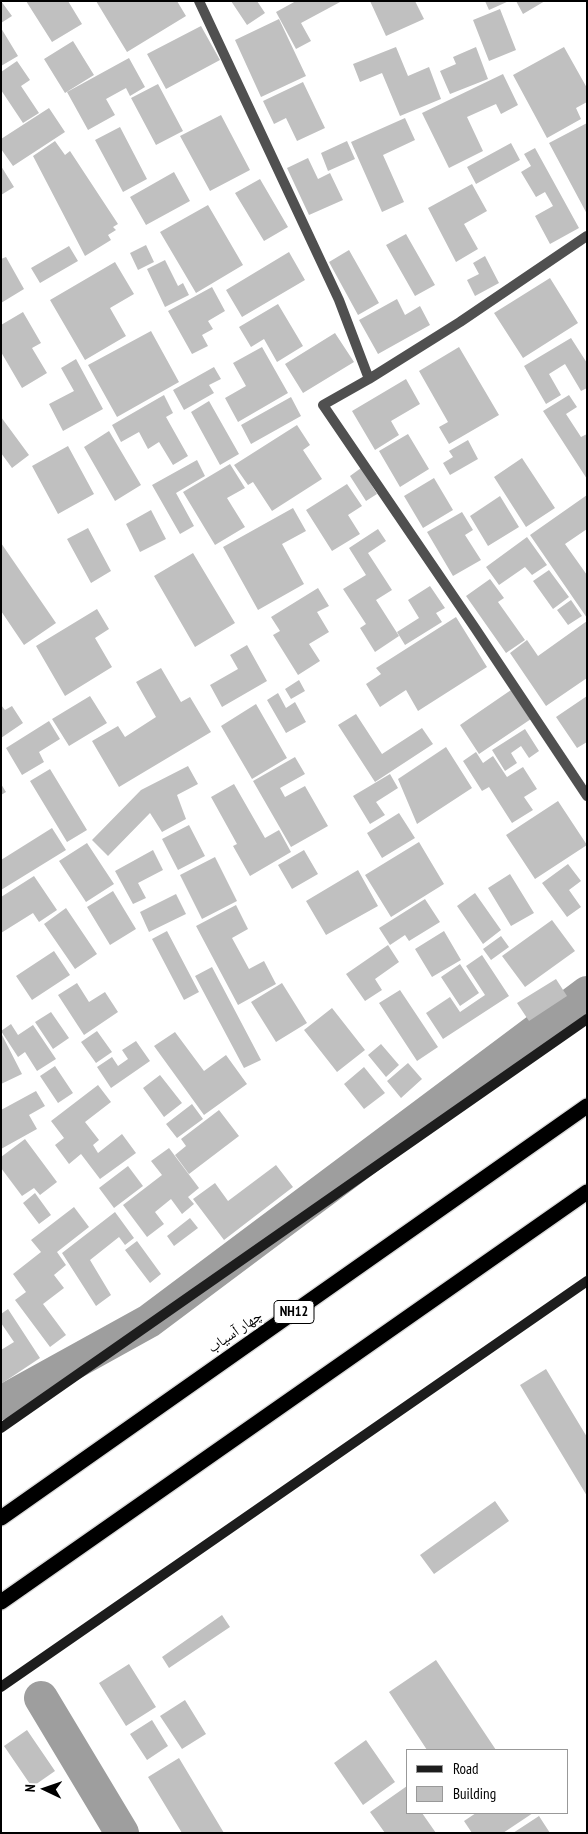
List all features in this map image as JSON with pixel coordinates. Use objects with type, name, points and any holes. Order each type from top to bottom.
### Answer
[{"type":"highway","name":"چهار آسیاب","points":[[2,1515],[587,1106]]},
{"type":"highway","points":[[1,1602],[587,1192]]},
{"type":"street","points":[[200,1],[339,300],[369,379]]},
{"type":"street","points":[[587,236],[460,322],[369,379],[323,405],[470,620],[587,796]]},
{"type":"street","points":[[1,1428],[587,1019]]},
{"type":"street","points":[[1,1687],[587,1280]]},
{"type":"building","points":[[1,1],[12,16],[1,23]]},
{"type":"building","points":[[26,1],[68,1],[82,24],[52,42]]},
{"type":"building","points":[[96,1],[177,1],[186,16],[127,52]]},
{"type":"building","points":[[231,1],[257,1],[265,13],[247,25]]},
{"type":"building","points":[[296,1],[342,1],[301,23],[311,41],[296,49],[276,12]]},
{"type":"building","points":[[370,1],[415,1],[424,19],[386,36]]},
{"type":"building","points":[[485,1],[509,1],[489,10]]},
{"type":"building","points":[[516,1],[545,1],[523,14]]},
{"type":"building","points":[[500,9],[516,50],[489,61],[473,20]]},
{"type":"building","points":[[279,19],[306,76],[261,97],[235,40]]},
{"type":"building","points":[[201,26],[220,60],[166,89],[147,54]]},
{"type":"building","points":[[1,28],[18,56],[1,66]]},
{"type":"building","points":[[73,41],[94,75],[65,93],[44,59]]},
{"type":"building","points":[[396,47],[408,76],[429,67],[441,99],[400,116],[382,73],[360,82],[353,64]]},
{"type":"building","points":[[476,47],[488,79],[450,94],[440,71],[456,64],[453,57]]},
{"type":"building","points":[[564,47],[587,88],[587,102],[576,108],[581,119],[547,138],[513,75]]},
{"type":"building","points":[[129,58],[145,87],[130,96],[126,88],[106,99],[115,115],[88,130],[67,92]]},
{"type":"building","points":[[17,61],[30,80],[21,86],[39,113],[23,123],[1,90],[1,72]]},
{"type":"building","points":[[503,74],[518,105],[501,114],[496,104],[467,117],[483,151],[449,168],[422,113]]},
{"type":"building","points":[[303,82],[325,128],[297,141],[286,118],[274,124],[263,101]]},
{"type":"building","points":[[158,84],[183,131],[156,145],[131,98]]},
{"type":"building","points":[[49,108],[65,132],[13,166],[1,149],[1,139]]},
{"type":"building","points":[[221,115],[250,170],[210,191],[180,136]]},
{"type":"building","points":[[405,118],[415,140],[383,155],[404,202],[382,212],[351,142]]},
{"type":"building","points":[[587,123],[587,214],[549,143]]},
{"type":"building","points":[[120,127],[147,179],[123,192],[95,140]]},
{"type":"building","points":[[55,141],[65,155],[70,151],[118,224],[113,227],[116,230],[108,235],[111,240],[85,256],[33,156]]},
{"type":"building","points":[[347,141],[355,159],[328,171],[321,153]]},
{"type":"building","points":[[511,143],[520,160],[476,184],[467,167]]},
{"type":"building","points":[[535,148],[579,228],[550,244],[535,216],[553,206],[545,192],[536,197],[521,172],[531,166],[524,154]]},
{"type":"building","points":[[308,158],[318,179],[330,173],[343,200],[309,215],[287,168]]},
{"type":"building","points":[[1,166],[14,187],[1,195]]},
{"type":"building","points":[[174,172],[190,201],[146,225],[130,197]]},
{"type":"building","points":[[260,179],[288,227],[264,241],[235,193]]},
{"type":"building","points":[[472,184],[487,211],[464,224],[478,249],[456,262],[428,208]]},
{"type":"building","points":[[208,205],[243,265],[196,293],[160,232]]},
{"type":"building","points":[[406,234],[435,285],[415,296],[386,245]]},
{"type":"building","points":[[146,245],[154,262],[138,270],[130,253]]},
{"type":"building","points":[[69,246],[78,261],[40,283],[31,268]]},
{"type":"building","points":[[349,250],[379,303],[358,315],[329,262]]},
{"type":"building","points":[[289,252],[305,280],[242,317],[226,290]]},
{"type":"building","points":[[485,256],[499,283],[475,296],[467,280],[479,274],[473,263]]},
{"type":"building","points":[[6,257],[24,289],[1,303],[1,259]]},
{"type":"building","points":[[165,260],[178,286],[183,283],[189,295],[165,307],[147,269]]},
{"type":"building","points":[[115,262],[134,294],[110,308],[126,336],[85,360],[50,300]]},
{"type":"building","points":[[550,278],[578,323],[523,358],[494,313]]},
{"type":"building","points":[[212,287],[225,311],[208,321],[213,329],[202,335],[208,346],[192,354],[168,311]]},
{"type":"building","points":[[397,299],[405,315],[420,306],[430,325],[378,354],[359,320]]},
{"type":"building","points":[[278,304],[303,346],[277,362],[264,339],[251,347],[239,327]]},
{"type":"building","points":[[23,312],[41,343],[32,348],[47,373],[22,388],[1,352],[1,325]]},
{"type":"building","points":[[151,331],[179,382],[117,417],[88,365]]},
{"type":"building","points":[[335,333],[354,362],[303,393],[285,364]]},
{"type":"building","points":[[571,338],[587,363],[587,388],[581,391],[565,364],[549,374],[561,395],[546,404],[524,366]]},
{"type":"building","points":[[262,347],[288,393],[238,422],[225,398],[246,386],[233,363]]},
{"type":"building","points":[[459,347],[499,415],[449,444],[439,427],[448,422],[419,371]]},
{"type":"building","points":[[76,359],[103,409],[63,431],[49,404],[74,391],[61,368]]},
{"type":"building","points":[[214,367],[221,379],[209,385],[214,393],[184,410],[173,390]]},
{"type":"building","points":[[406,379],[420,404],[391,421],[399,435],[375,450],[352,411]]},
{"type":"building","points":[[164,395],[173,413],[166,417],[188,456],[173,465],[159,442],[148,449],[139,432],[121,442],[112,425]]},
{"type":"building","points":[[569,395],[577,407],[566,414],[581,437],[587,434],[587,479],[543,411]]},
{"type":"building","points":[[291,397],[301,416],[251,444],[241,425]]},
{"type":"building","points":[[209,401],[239,454],[220,465],[191,412]]},
{"type":"building","points":[[1,417],[29,455],[12,468],[1,453]]},
{"type":"building","points":[[297,425],[310,445],[303,450],[322,479],[272,511],[253,482],[248,485],[234,465]]},
{"type":"building","points":[[109,431],[141,485],[115,501],[84,447]]},
{"type":"building","points":[[408,434],[429,469],[400,487],[379,451]]},
{"type":"building","points":[[468,440],[478,459],[450,475],[443,463],[453,457],[449,451]]},
{"type":"building","points":[[68,446],[94,494],[58,514],[32,466]]},
{"type":"building","points":[[522,458],[555,508],[526,527],[494,477]]},
{"type":"building","points":[[197,460],[205,476],[176,493],[194,526],[180,534],[152,485]]},
{"type":"building","points":[[230,464],[245,488],[227,498],[245,527],[215,545],[183,492]]},
{"type":"building","points":[[361,468],[377,494],[366,501],[350,476]]},
{"type":"building","points":[[434,478],[453,510],[423,528],[404,496]]},
{"type":"building","points":[[347,484],[362,506],[348,515],[360,534],[332,551],[306,510]]},
{"type":"building","points":[[587,495],[587,529],[565,544],[587,575],[587,618],[530,535]]},
{"type":"building","points":[[500,496],[519,527],[488,546],[470,516]]},
{"type":"building","points":[[293,508],[306,531],[282,544],[304,584],[258,610],[223,547]]},
{"type":"building","points":[[151,510],[166,539],[140,552],[126,524]]},
{"type":"building","points":[[462,512],[473,530],[465,535],[481,560],[453,576],[427,532]]},
{"type":"building","points":[[88,528],[111,571],[91,583],[67,539]]},
{"type":"building","points":[[378,529],[386,541],[368,553],[392,590],[376,600],[399,636],[375,652],[360,628],[366,624],[343,589],[366,575],[349,548]]},
{"type":"building","points":[[527,537],[547,565],[532,575],[525,567],[499,585],[486,567]]},
{"type":"building","points":[[1,543],[56,623],[24,645],[1,611]]},
{"type":"building","points":[[193,553],[235,623],[195,647],[154,576]]},
{"type":"building","points":[[549,570],[569,597],[553,609],[533,581]]},
{"type":"building","points":[[490,579],[504,598],[498,602],[525,640],[506,653],[466,596]]},
{"type":"building","points":[[430,586],[445,608],[436,613],[442,622],[405,645],[397,632],[419,618],[408,600]]},
{"type":"building","points":[[318,588],[329,606],[317,612],[329,632],[309,644],[320,661],[298,675],[273,635],[280,631],[271,617]]},
{"type":"building","points":[[571,600],[582,616],[568,625],[557,610]]},
{"type":"building","points":[[97,609],[109,629],[95,638],[112,667],[65,696],[36,646]]},
{"type":"building","points":[[456,617],[487,667],[418,711],[406,690],[380,707],[366,684],[381,674],[376,668]]},
{"type":"building","points":[[587,621],[587,678],[546,706],[510,653],[527,640],[538,656]]},
{"type":"building","points":[[247,645],[267,681],[222,707],[210,685],[238,669],[230,655]]},
{"type":"building","points":[[161,668],[181,702],[190,697],[211,732],[119,787],[92,741],[118,726],[125,737],[156,717],[136,682]]},
{"type":"building","points":[[299,680],[305,691],[291,699],[285,689]]},
{"type":"building","points":[[511,690],[531,719],[479,754],[460,725]]},
{"type":"building","points":[[278,693],[286,708],[295,702],[306,722],[286,733],[267,700]]},
{"type":"building","points":[[90,696],[107,723],[69,746],[52,719]]},
{"type":"building","points":[[587,696],[587,742],[577,748],[556,717]]},
{"type":"building","points":[[256,704],[287,758],[252,779],[221,726]]},
{"type":"building","points":[[1,705],[5,710],[12,706],[23,723],[1,738]]},
{"type":"building","points":[[356,714],[382,754],[422,728],[433,744],[375,782],[338,725]]},
{"type":"building","points":[[49,721],[60,739],[39,752],[44,762],[22,775],[6,748]]},
{"type":"building","points":[[525,729],[539,751],[529,758],[521,746],[511,753],[517,763],[505,771],[492,750]]},
{"type":"building","points":[[446,747],[472,788],[417,824],[398,779]]},
{"type":"building","points":[[476,752],[483,763],[493,756],[507,777],[523,767],[537,789],[524,797],[533,810],[512,823],[489,787],[482,791],[463,761]]},
{"type":"building","points":[[295,757],[305,774],[280,788],[285,797],[305,786],[328,826],[291,847],[253,781]]},
{"type":"building","points":[[188,766],[198,784],[177,795],[186,819],[162,832],[150,813],[108,856],[92,840],[141,790]]},
{"type":"building","points":[[50,769],[87,830],[67,842],[30,781]]},
{"type":"building","points":[[390,774],[398,788],[376,802],[385,815],[370,824],[353,796]]},
{"type":"building","points":[[1,784],[6,792],[1,795]]},
{"type":"building","points":[[234,784],[265,838],[279,830],[291,852],[250,876],[233,846],[237,844],[211,797]]},
{"type":"building","points":[[558,801],[587,845],[535,879],[506,835]]},
{"type":"building","points":[[399,813],[415,838],[382,858],[367,833]]},
{"type":"building","points":[[189,825],[205,856],[178,870],[162,839]]},
{"type":"building","points":[[52,828],[66,850],[1,890],[1,860]]},
{"type":"building","points":[[419,842],[444,884],[391,917],[365,875]]},
{"type":"building","points":[[87,843],[114,884],[86,902],[59,861]]},
{"type":"building","points":[[153,850],[163,870],[138,883],[146,898],[133,904],[115,871]]},
{"type":"building","points":[[304,850],[318,874],[292,889],[278,865]]},
{"type":"building","points":[[215,857],[237,901],[202,919],[180,875]]},
{"type":"building","points":[[568,864],[581,881],[569,890],[581,907],[567,917],[542,883]]},
{"type":"building","points":[[358,870],[378,906],[326,935],[306,901]]},
{"type":"building","points":[[510,874],[534,913],[511,926],[488,888]]},
{"type":"building","points":[[34,876],[57,910],[39,922],[33,913],[1,933],[1,897]]},
{"type":"building","points":[[113,891],[136,929],[110,945],[87,907]]},
{"type":"building","points":[[475,893],[501,930],[483,944],[457,906]]},
{"type":"building","points":[[176,894],[186,914],[149,932],[140,912]]},
{"type":"building","points":[[425,899],[440,922],[409,941],[405,935],[390,945],[379,928]]},
{"type":"building","points":[[236,905],[248,929],[232,938],[249,969],[264,961],[276,984],[238,1005],[196,926]]},
{"type":"building","points":[[66,908],[97,954],[75,969],[44,924]]},
{"type":"building","points":[[552,920],[575,951],[525,987],[502,956]]},
{"type":"building","points":[[167,931],[199,992],[184,1000],[152,939]]},
{"type":"building","points":[[444,931],[461,960],[432,977],[415,949]]},
{"type":"building","points":[[501,936],[509,947],[491,960],[483,949]]},
{"type":"building","points":[[388,945],[399,962],[375,979],[382,990],[365,1001],[346,974]]},
{"type":"building","points":[[54,951],[70,975],[32,1000],[16,976]]},
{"type":"building","points":[[482,955],[509,996],[443,1039],[426,1013],[450,997],[460,1012],[485,995],[466,966]]},
{"type":"building","points":[[460,964],[479,993],[460,1006],[441,977]]},
{"type":"building","points":[[212,967],[261,1060],[244,1068],[195,976]]},
{"type":"building","points":[[556,979],[567,996],[529,1021],[517,1003]]},
{"type":"building","points":[[77,983],[89,1002],[105,992],[118,1012],[84,1035],[58,995]]},
{"type":"building","points":[[282,983],[307,1023],[276,1042],[251,1002]]},
{"type":"building","points":[[400,990],[438,1047],[417,1061],[379,1003]]},
{"type":"building","points":[[332,1008],[365,1050],[337,1072],[304,1030]]},
{"type":"building","points":[[51,1012],[69,1038],[53,1049],[35,1022]]},
{"type":"building","points":[[11,1024],[18,1035],[33,1025],[56,1059],[37,1071],[25,1052],[18,1057],[1,1031]]},
{"type":"building","points":[[97,1031],[112,1052],[96,1063],[81,1042]]},
{"type":"building","points":[[175,1032],[204,1071],[226,1055],[247,1084],[204,1115],[154,1046]]},
{"type":"building","points":[[1,1033],[22,1074],[1,1084]]},
{"type":"building","points":[[136,1041],[150,1061],[111,1088],[97,1067],[112,1057],[118,1066],[128,1059],[122,1050]]},
{"type":"building","points":[[381,1044],[399,1065],[386,1077],[368,1055]]},
{"type":"building","points":[[408,1063],[422,1079],[401,1098],[387,1081]]},
{"type":"building","points":[[55,1066],[73,1093],[58,1103],[40,1076]]},
{"type":"building","points":[[364,1067],[385,1093],[364,1109],[344,1084]]},
{"type":"building","points":[[160,1075],[182,1103],[164,1117],[143,1088]]},
{"type":"building","points":[[98,1085],[111,1102],[85,1122],[99,1140],[93,1145],[98,1153],[122,1134],[136,1153],[100,1179],[81,1154],[69,1164],[55,1145],[64,1138],[51,1121]]},
{"type":"building","points":[[36,1091],[45,1106],[29,1115],[37,1129],[1,1149],[1,1110]]},
{"type":"building","points":[[192,1104],[203,1119],[177,1138],[166,1124]]},
{"type":"building","points":[[219,1110],[239,1136],[189,1174],[175,1155],[186,1146],[181,1139]]},
{"type":"building","points":[[25,1139],[57,1182],[40,1195],[34,1188],[22,1196],[1,1168],[1,1157]]},
{"type":"building","points":[[169,1148],[199,1188],[188,1197],[194,1204],[182,1214],[171,1199],[155,1212],[164,1224],[147,1237],[123,1205],[162,1175],[151,1161]]},
{"type":"building","points":[[276,1165],[293,1187],[224,1240],[193,1199],[215,1183],[228,1201]]},
{"type":"building","points":[[128,1166],[143,1186],[114,1208],[99,1188]]},
{"type":"building","points":[[35,1193],[51,1215],[39,1224],[23,1203]]},
{"type":"building","points":[[74,1207],[89,1227],[57,1252],[66,1265],[54,1275],[64,1288],[43,1304],[66,1335],[50,1347],[15,1300],[26,1292],[13,1274],[41,1252],[31,1240]]},
{"type":"building","points":[[115,1212],[134,1238],[125,1245],[119,1237],[90,1260],[111,1295],[96,1306],[62,1253]]},
{"type":"building","points":[[190,1218],[198,1228],[174,1246],[167,1236]]},
{"type":"building","points":[[137,1241],[161,1274],[150,1283],[125,1250]]},
{"type":"building","points":[[8,1309],[40,1358],[1,1384],[1,1350],[14,1342],[1,1323],[1,1314]]},
{"type":"building","points":[[546,1369],[587,1437],[587,1496],[520,1385]]},
{"type":"building","points":[[495,1501],[509,1521],[434,1574],[420,1555]]},
{"type":"building","points":[[222,1615],[230,1627],[169,1668],[162,1657]]},
{"type":"building","points":[[436,1660],[495,1749],[426,1749],[389,1692]]},
{"type":"building","points":[[129,1664],[156,1707],[126,1726],[99,1683]]},
{"type":"building","points":[[185,1700],[206,1734],[182,1749],[160,1716]]},
{"type":"building","points":[[152,1720],[168,1746],[147,1760],[130,1734]]},
{"type":"building","points":[[27,1730],[55,1771],[32,1787],[4,1746]]},
{"type":"building","points":[[366,1740],[395,1782],[363,1805],[334,1763]]},
{"type":"building","points":[[179,1758],[224,1833],[182,1833],[148,1777]]},
{"type":"building","points":[[406,1787],[406,1814],[423,1814],[436,1833],[385,1833],[370,1812]]},
{"type":"building","points":[[474,1814],[532,1814],[503,1833],[472,1833],[464,1821]]},
{"type":"building","points":[[539,1816],[550,1833],[513,1833]]},
{"type":"waterway","points":[[1,1403],[149,1321],[587,993]]},
{"type":"waterway","points":[[41,1698],[122,1833]]}]
